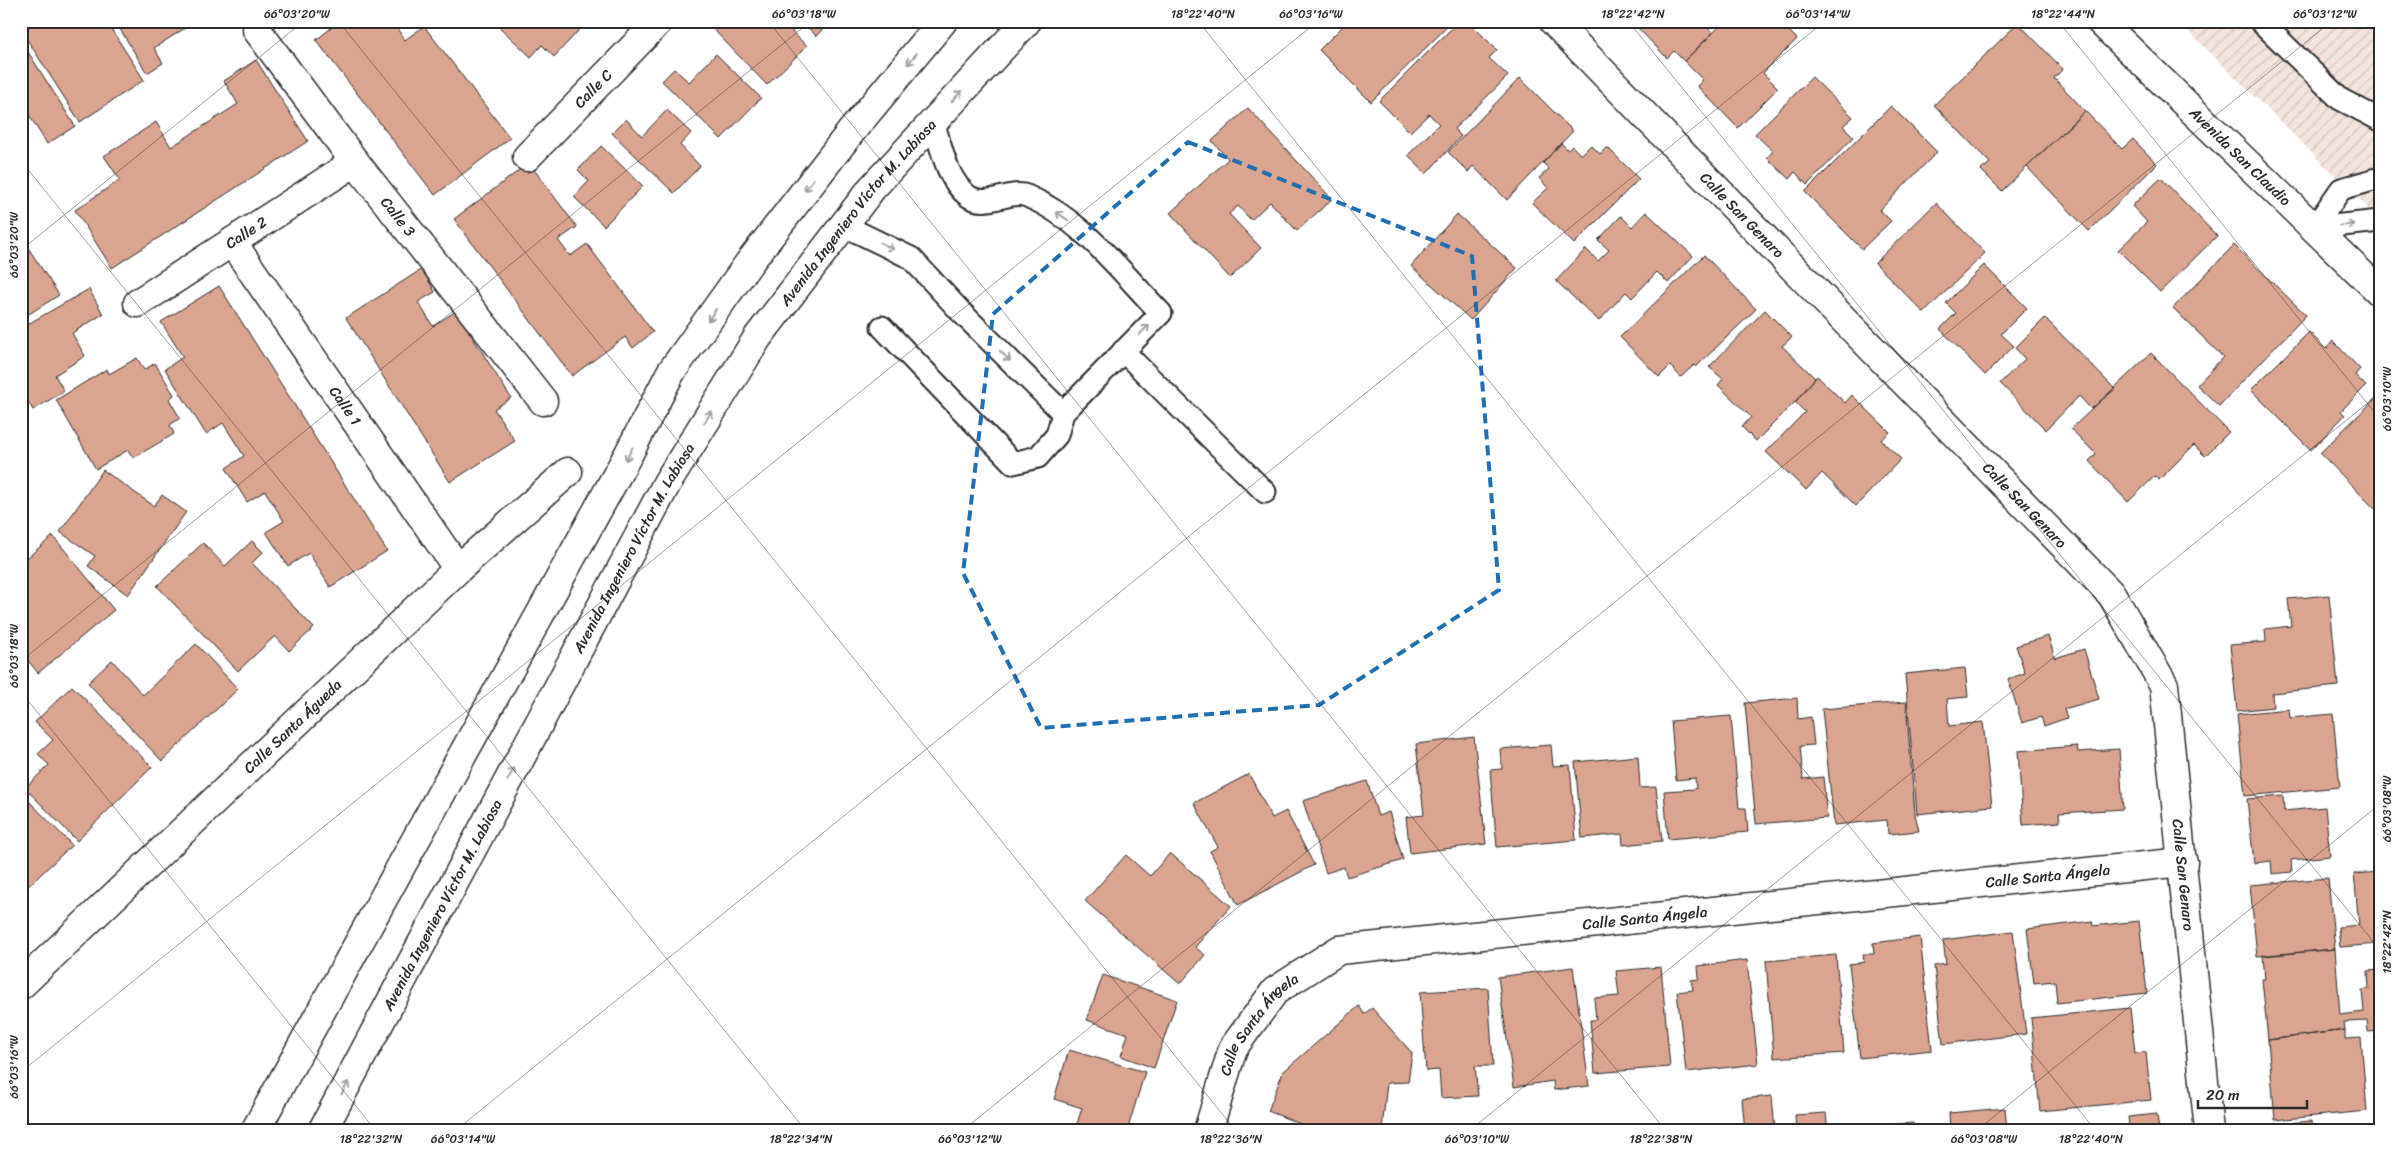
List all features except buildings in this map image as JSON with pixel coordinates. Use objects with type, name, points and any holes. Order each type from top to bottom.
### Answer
[{"type":"street","name":"Calle C","points":[[527,157],[659,21]]},
{"type":"street","points":[[255,1131],[629,453],[671,372],[755,255],[850,133],[943,21]]},
{"type":"street","name":"Avenida Ingeniero Víctor M. Labiosa","points":[[322,1131],[667,483],[758,337],[872,188],[1027,21]]},
{"type":"street","name":"Calle San Genaro","points":[[1553,21],[2112,595],[2164,685],[2209,1131]]},
{"type":"street","name":"Avenida San Claudio","points":[[2100,21],[2380,292]]},
{"type":"street","name":"Calle 3","points":[[257,30],[354,162],[543,401]]},
{"type":"street","name":"Calle 2","points":[[138,303],[354,162]]},
{"type":"street","name":"Calle 1","points":[[232,242],[458,569]]},
{"type":"street","name":"Calle Santa Águeda","points":[[21,986],[458,569],[568,472]]},
{"type":"street","name":"Calle Santa Ángela","points":[[1208,1131],[1233,1048],[1238,1040],[1275,991],[1339,950],[2183,862]]},
{"type":"lane","points":[[2260,21],[2340,98],[2380,120]]},
{"type":"lane","points":[[882,327],[1013,463],[1038,457],[1057,435],[1063,413],[1161,313],[1078,227],[1048,206],[1024,195],[978,201],[968,196],[950,174],[933,121]]},
{"type":"lane","points":[[2314,228],[2341,190],[2380,178]]},
{"type":"lane","points":[[2314,228],[2380,221]]},
{"type":"lane","points":[[843,225],[911,258],[962,313],[1063,413]]},
{"type":"lane","points":[[1123,351],[1265,492]]},
{"type":"highlighted area","points":[[1188,142],[1472,256],[1499,590],[1319,705],[1041,728],[963,573],[993,314]]},
{"type":"shaded area","points":[[2178,21],[2380,21],[2380,220]]}]
